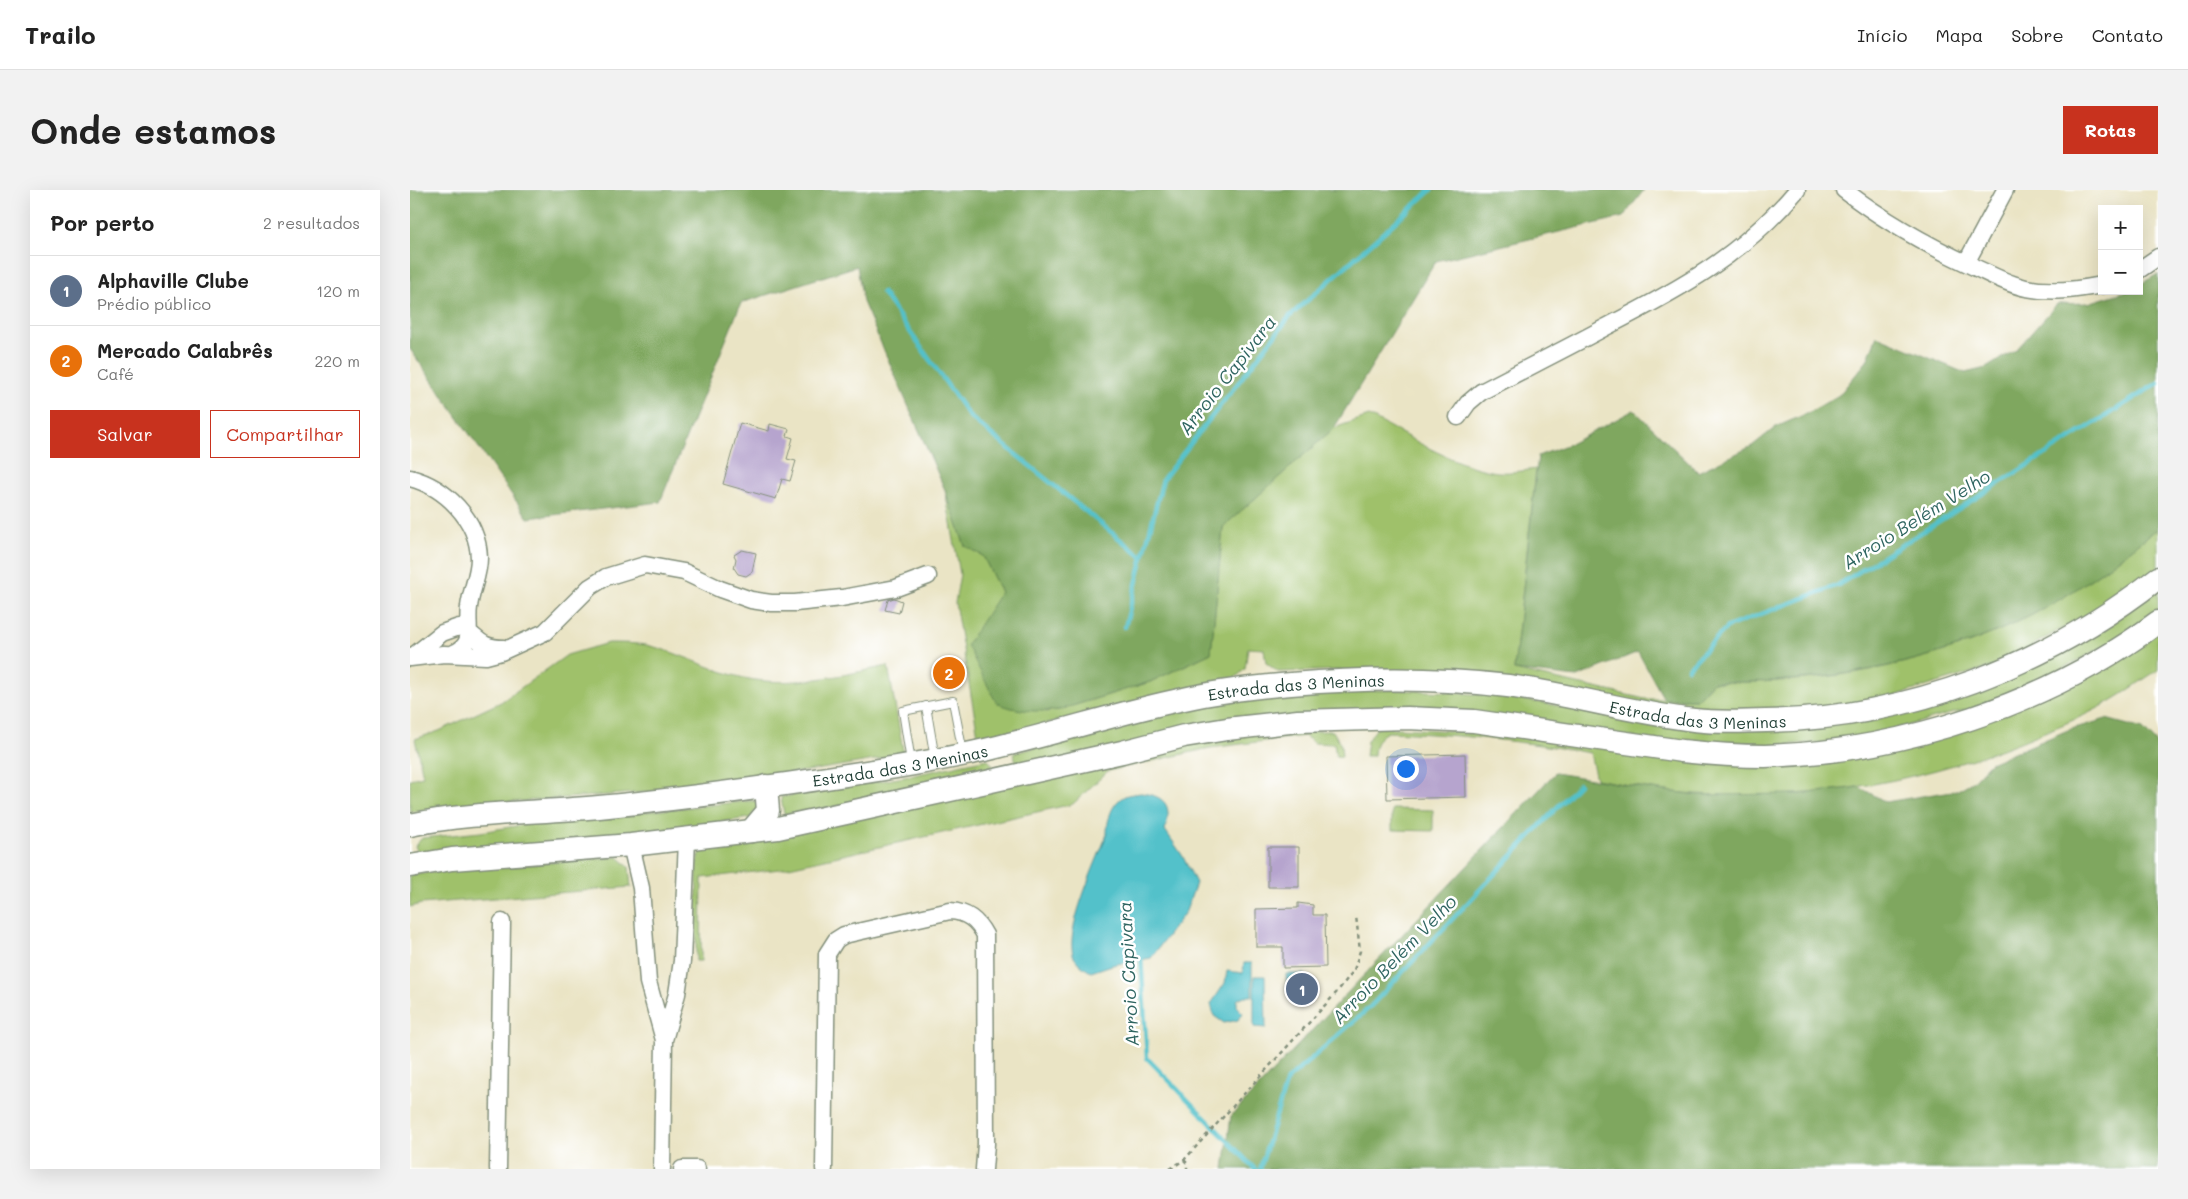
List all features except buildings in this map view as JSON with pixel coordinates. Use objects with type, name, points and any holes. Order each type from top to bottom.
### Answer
[{"type":"main road","name":"Estrada das 3 Meninas","points":[[414,829],[514,813],[621,805],[911,764],[1004,746],[1181,699],[1230,690],[1294,684],[1386,680],[1442,680],[1510,686],[1629,710],[1720,722],[1805,720],[1855,713],[1916,700],[1993,674],[2049,649],[2095,624],[2158,578]]},
{"type":"main road","name":"Estrada das 3 Meninas","points":[[410,866],[486,856],[631,846],[788,826],[1184,736],[1227,728],[1298,721],[1407,718],[1474,721],[1682,751],[1715,754],[1766,756],[1850,748],[1891,741],[1939,728],[2007,705],[2091,665],[2126,645],[2158,622]]},
{"type":"main road","points":[[1004,746],[1013,776]]},
{"type":"main road","points":[[751,831],[768,811],[766,786]]},
{"type":"street","points":[[1458,417],[1468,403],[1481,392],[1667,296],[1707,272],[1764,226],[1797,190]]},
{"type":"street","points":[[1844,190],[1876,214],[1928,246],[2009,283],[2025,288],[2052,291],[2078,290],[2098,286]]},
{"type":"street","points":[[1966,263],[2005,190]]},
{"type":"street","points":[[2143,267],[2158,257]]},
{"type":"street","points":[[410,478],[440,491],[463,514],[472,530],[479,557],[475,585],[470,600],[468,641],[461,650],[454,653]]},
{"type":"street","points":[[410,658],[454,653],[493,655],[532,640],[545,632],[590,587],[606,576],[645,565],[684,572],[735,595],[751,600],[795,604],[896,588],[928,576]]},
{"type":"street","points":[[410,658],[442,634],[470,600]]},
{"type":"street","points":[[442,634],[460,627],[488,646],[508,648]]},
{"type":"street","points":[[662,1169],[664,1040],[682,961],[688,839]]},
{"type":"street","points":[[631,846],[641,888],[648,982],[664,1040]]},
{"type":"street","points":[[824,1169],[827,954],[836,940],[844,935],[950,911],[958,912],[974,919],[985,935],[986,1144],[984,1169]]},
{"type":"street","points":[[498,1169],[502,922]]},
{"type":"street","points":[[682,1169],[697,1169]]},
{"type":"lane","points":[[911,764],[903,711],[926,706],[953,701],[964,754]]},
{"type":"lane","points":[[926,706],[935,759]]},
{"type":"path","points":[[1170,1169],[1184,1160],[1331,999],[1354,970],[1360,951],[1356,916]]},
{"type":"path","points":[[1184,1160],[1187,1163],[1188,1169]]},
{"type":"green space","points":[[410,190],[1644,190],[1623,217],[1436,261],[1334,428],[1223,527],[1211,653],[1150,682],[1059,710],[1044,711],[1010,708],[996,702],[967,645],[1001,592],[983,556],[965,546],[945,490],[863,302],[857,266],[741,303],[660,502],[528,518],[410,349]]},
{"type":"green space","points":[[2158,274],[2158,528],[2112,564],[2064,597],[2030,616],[1992,633],[1954,648],[1915,659],[1836,675],[1795,680],[1713,682],[1697,699],[1664,699],[1638,652],[1577,677],[1514,670],[1538,456],[1572,443],[1634,410],[1698,472],[1752,446],[1776,427],[1808,413],[1839,395],[1867,361],[1877,336],[1965,373],[1986,368],[2017,349],[2057,304],[2088,303],[2114,295],[2143,295],[2143,283]]},
{"type":"green space","points":[[1369,416],[1428,448],[1459,462],[1491,471],[1502,472],[1536,469],[1514,670],[1645,699],[1697,699],[1713,682],[1795,680],[1836,676],[1915,660],[1954,648],[2030,616],[2064,597],[2128,552],[2158,528],[2158,570],[2137,586],[2000,664],[1868,704],[1714,714],[1376,669],[1278,672],[1266,663],[1264,649],[1248,648],[1245,669],[1233,680],[1098,710],[979,741],[955,603],[960,574],[945,490],[965,546],[983,556],[1001,592],[1045,712],[1059,710],[1150,682],[1211,653],[1223,527],[1334,428]]},
{"type":"green space","points":[[2158,588],[2158,612],[2127,634],[2005,699],[1851,741],[1720,748],[1406,709],[1017,768],[1014,753],[1187,709],[1315,691],[1395,690],[1452,692],[1511,698],[1666,723],[1897,712]]},
{"type":"green space","points":[[2158,630],[2158,670],[2103,706],[2001,749],[1959,763],[1916,775],[1830,791],[1742,796],[1672,792],[1596,779],[1590,753],[1540,745],[1439,734],[1388,732],[1377,741],[1374,756],[1365,756],[1367,741],[1378,727],[1865,753]]},
{"type":"green space","points":[[608,643],[646,645],[731,675],[762,681],[780,682],[816,679],[888,666],[904,755],[821,769],[649,792],[483,804],[410,812],[410,779],[423,776],[415,739],[439,731],[501,702],[567,655]]},
{"type":"green space","points":[[2106,719],[2143,729],[2158,744],[2158,1169],[1224,1169],[1231,1116],[1555,773],[1698,795],[1801,794],[1859,787],[1886,802],[1958,790],[1972,782],[1990,763],[2068,730]]},
{"type":"green space","points":[[1333,731],[1341,745],[1342,757],[1336,756],[1334,744],[1314,743],[1305,736],[1210,748],[1108,771],[1073,804],[780,869],[702,878],[701,961],[696,961],[697,861],[701,852],[708,846],[1249,732]]},
{"type":"green space","points":[[987,759],[992,764],[993,772],[845,805],[784,814],[781,797],[905,777]]},
{"type":"green space","points":[[755,801],[760,805],[750,818],[675,828],[620,841],[419,854],[415,846],[422,838],[481,832],[527,824]]},
{"type":"green space","points":[[1392,809],[1433,810],[1433,831],[1392,830]]},
{"type":"green space","points":[[618,857],[629,867],[631,887],[421,904],[410,907],[410,874]]},
{"type":"water","points":[[1141,793],[1161,799],[1165,803],[1168,814],[1165,830],[1182,855],[1196,883],[1186,911],[1151,958],[1112,965],[1091,972],[1074,957],[1072,946],[1073,931],[1077,914],[1107,834],[1109,818],[1113,808],[1125,796]]},
{"type":"water","points":[[1244,963],[1252,963],[1252,996],[1244,996],[1237,1000],[1237,1007],[1243,1013],[1238,1020],[1224,1023],[1214,1016],[1211,1004],[1225,983],[1227,971],[1243,973]]},
{"type":"water","points":[[1286,974],[1304,974],[1302,986],[1294,992],[1287,992]]},
{"type":"water","points":[[1254,976],[1265,976],[1266,1028],[1254,1027]]},
{"type":"waterway","name":"Arroio Capivara","points":[[1125,627],[1163,479],[1290,316],[1431,190]]},
{"type":"waterway","points":[[882,292],[970,417],[1143,558]]},
{"type":"waterway","name":"Arroio Belém Velho","points":[[1688,668],[1727,627],[1838,585],[2158,383]]},
{"type":"waterway","name":"Arroio Belém Velho","points":[[1260,1169],[1287,1080],[1369,1008],[1579,784]]},
{"type":"waterway","name":"Arroio Capivara","points":[[1141,955],[1147,1058],[1255,1169]]},
{"type":"place","name":"Mercado Calabrês","points":[[949,673]]},
{"type":"place","name":"Alphaville Clube","points":[[1302,989]]}]
